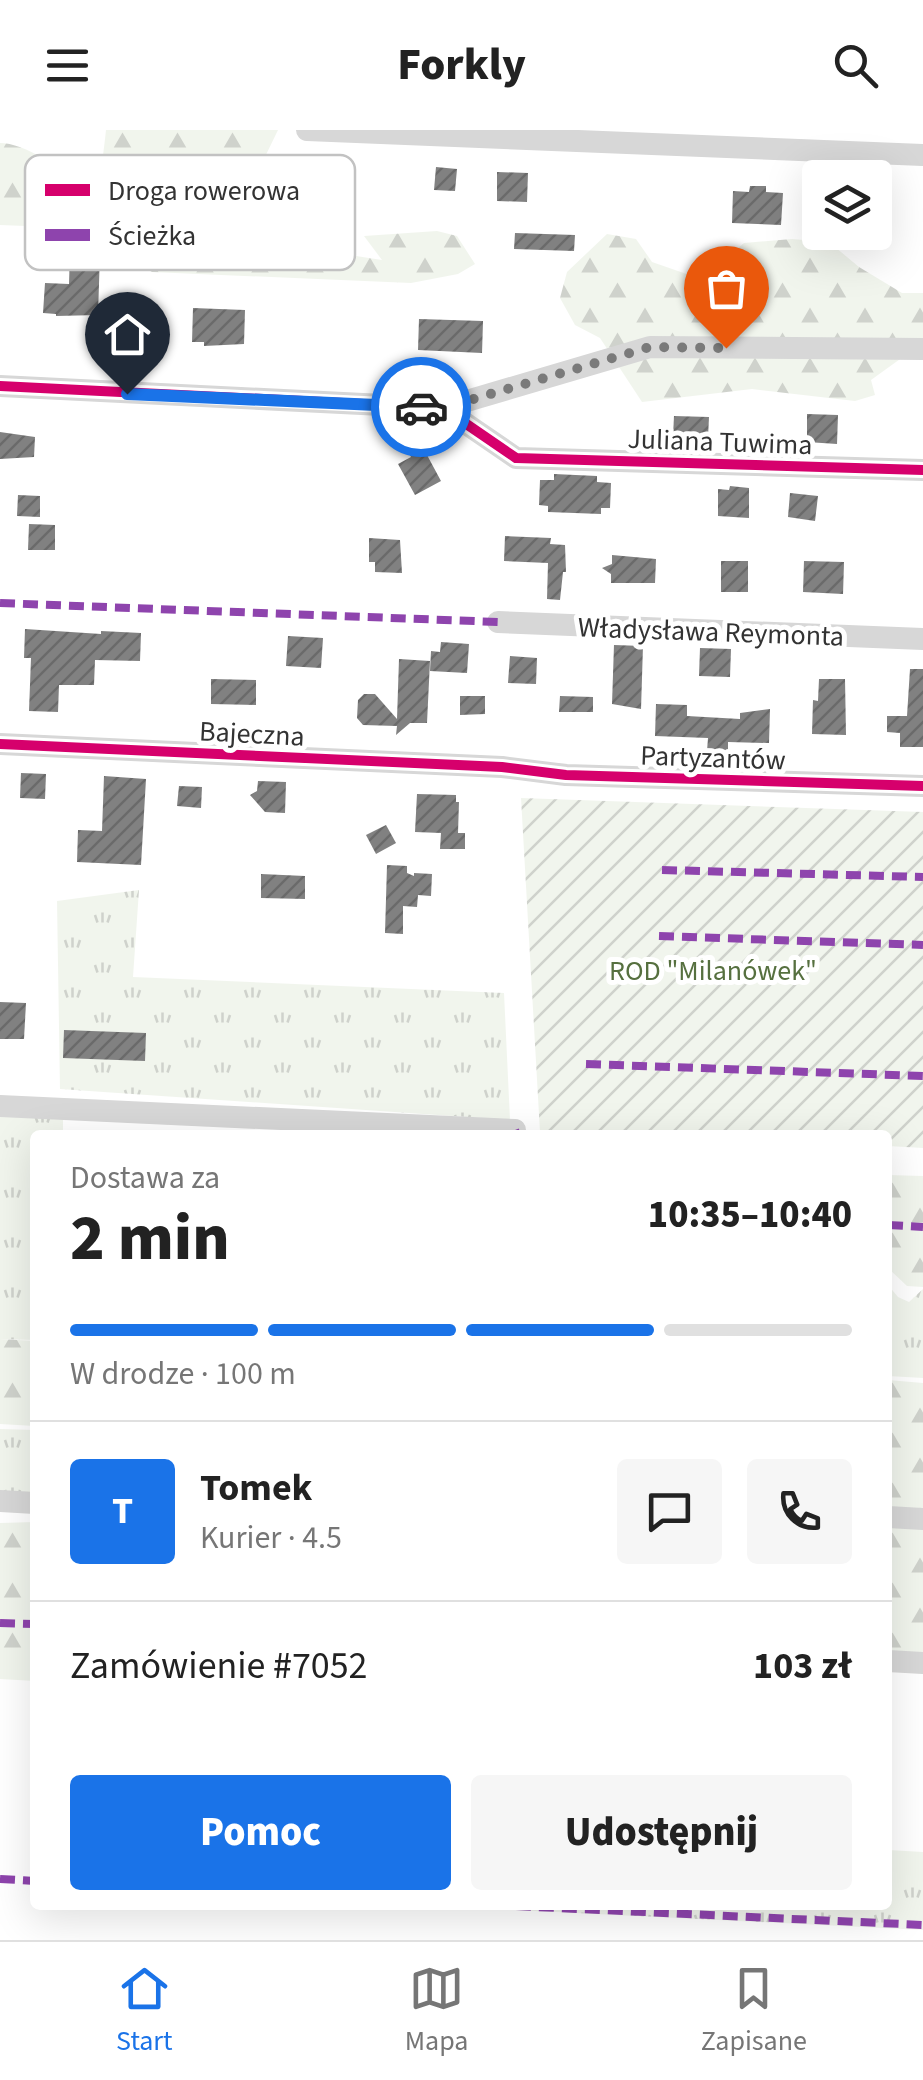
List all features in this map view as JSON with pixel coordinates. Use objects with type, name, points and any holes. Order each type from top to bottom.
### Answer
[{"type":"street","points":[[306,130],[923,154]]},
{"type":"street","points":[[0,386],[443,408],[650,347],[923,349]]},
{"type":"street","name":"Juliana Tuwima","points":[[443,408],[516,458],[923,470]]},
{"type":"street","name":"Władysława Reymonta","points":[[498,622],[923,639]]},
{"type":"street","name":"Bajeczna","points":[[0,744],[502,767]]},
{"type":"street","name":"Partyzantów","points":[[502,767],[566,775],[923,786]]},
{"type":"street","points":[[0,1106],[516,1130]]},
{"type":"street","points":[[0,1501],[30,1503]]},
{"type":"street","points":[[892,1517],[923,1519]]},
{"type":"street","points":[[892,1661],[923,1662]]},
{"type":"green space","points":[[106,130],[278,130],[266,155],[103,155]]},
{"type":"green space","points":[[0,143],[37,155],[25,155],[25,226],[0,225]]},
{"type":"green space","points":[[437,231],[457,236],[475,264],[458,274],[411,283],[149,270],[355,270],[355,256],[382,260],[364,236]]},
{"type":"green space","points":[[607,234],[636,239],[652,262],[701,279],[744,243],[802,240],[802,250],[839,250],[902,293],[923,293],[923,346],[871,380],[875,395],[855,401],[752,389],[642,402],[600,338],[575,325],[560,298],[567,272]]},
{"type":"green space","name":"ROD \"Milanówek\"","points":[[521,798],[923,812],[923,1148],[892,1146],[892,1130],[540,1130]]},
{"type":"green space","points":[[139,890],[133,977],[504,993],[510,1120],[60,1089],[57,901]]},
{"type":"green space","points":[[0,1114],[63,1117],[63,1130],[30,1130],[30,1340],[0,1339]]},
{"type":"green space","points":[[892,1175],[923,1176],[923,1287],[907,1286],[892,1272]]},
{"type":"green space","points":[[923,1289],[923,1378],[892,1376],[892,1290],[909,1302]]},
{"type":"green space","points":[[0,1339],[30,1341],[30,1426],[0,1424]]},
{"type":"green space","points":[[892,1380],[923,1383],[923,1654],[892,1652]]},
{"type":"green space","points":[[0,1429],[30,1430],[30,1495],[0,1493]]},
{"type":"green space","points":[[30,1522],[30,1681],[0,1679],[0,1523]]},
{"type":"green space","points":[[892,1850],[923,1852],[923,1930],[515,1910],[892,1910]]},
{"type":"building","points":[[436,167],[457,169],[455,191],[434,190]]},
{"type":"building","points":[[497,172],[528,173],[527,202],[497,201]]},
{"type":"building","points":[[750,186],[766,186],[766,192],[783,193],[781,225],[732,223],[733,191],[749,192]]},
{"type":"building","points":[[515,233],[575,235],[574,251],[514,249]]},
{"type":"building","points":[[69,270],[99,270],[98,315],[43,313],[45,283],[69,284]]},
{"type":"building","points":[[193,308],[245,310],[244,344],[204,346],[204,342],[192,342]]},
{"type":"building","points":[[419,319],[483,321],[482,353],[418,350]]},
{"type":"building","points":[[807,414],[838,415],[837,444],[807,442]]},
{"type":"building","points":[[674,416],[709,417],[708,438],[673,436]]},
{"type":"building","points":[[0,432],[35,437],[34,457],[0,459]]},
{"type":"building","points":[[420,442],[441,481],[415,495],[398,464],[411,457],[407,449]]},
{"type":"building","points":[[554,474],[597,476],[597,482],[611,483],[610,508],[601,508],[601,514],[548,512],[548,506],[539,505],[540,480],[554,480]]},
{"type":"building","points":[[730,486],[749,488],[749,518],[718,516],[718,489],[729,490]]},
{"type":"building","points":[[790,493],[818,496],[815,521],[788,517]]},
{"type":"building","points":[[18,495],[40,496],[40,517],[17,516]]},
{"type":"building","points":[[29,524],[55,525],[55,550],[28,550]]},
{"type":"building","points":[[505,536],[551,538],[550,544],[565,545],[566,572],[560,600],[547,599],[548,563],[504,561]]},
{"type":"building","points":[[369,538],[400,540],[402,573],[375,572],[375,562],[369,562]]},
{"type":"building","points":[[612,555],[656,559],[655,583],[611,583],[611,574],[602,568],[612,564]]},
{"type":"building","points":[[721,561],[748,561],[748,592],[721,592]]},
{"type":"building","points":[[804,561],[844,562],[843,594],[803,592]]},
{"type":"building","points":[[25,629],[141,633],[140,661],[95,660],[94,685],[59,685],[58,712],[29,711],[31,658],[24,658]]},
{"type":"building","points":[[288,636],[323,638],[321,668],[286,666]]},
{"type":"building","points":[[441,642],[469,644],[467,673],[430,671],[431,651],[440,652]]},
{"type":"building","points":[[614,645],[643,646],[641,709],[612,704]]},
{"type":"building","points":[[700,648],[731,649],[730,677],[699,676]]},
{"type":"building","points":[[510,656],[537,658],[536,684],[508,683]]},
{"type":"building","points":[[399,659],[430,661],[427,723],[410,723],[396,735],[397,726],[363,725],[357,718],[358,700],[364,694],[375,694],[397,719]]},
{"type":"building","points":[[910,669],[923,669],[923,747],[900,747],[900,733],[887,732],[887,716],[907,716]]},
{"type":"building","points":[[211,679],[256,680],[256,705],[211,704]]},
{"type":"building","points":[[819,679],[845,679],[846,735],[812,734],[813,700],[818,701]]},
{"type":"building","points":[[460,696],[485,696],[485,714],[460,715]]},
{"type":"building","points":[[560,696],[593,697],[593,712],[559,712]]},
{"type":"building","points":[[656,704],[687,705],[687,716],[740,719],[740,713],[770,709],[769,743],[728,742],[728,752],[707,751],[708,738],[655,736]]},
{"type":"building","points":[[21,773],[46,774],[45,799],[20,798]]},
{"type":"building","points":[[104,776],[146,779],[141,865],[77,862],[78,830],[102,831]]},
{"type":"building","points":[[258,781],[286,782],[285,813],[265,812],[250,795],[257,791]]},
{"type":"building","points":[[179,786],[202,787],[201,808],[177,806]]},
{"type":"building","points":[[417,794],[456,795],[458,833],[465,833],[465,849],[440,849],[441,833],[415,832]]},
{"type":"building","points":[[386,825],[396,843],[376,854],[366,835]]},
{"type":"building","points":[[387,865],[407,866],[407,873],[414,876],[432,874],[431,896],[418,895],[417,907],[403,906],[403,934],[385,933]]},
{"type":"building","points":[[261,874],[305,876],[305,899],[261,898]]},
{"type":"building","points":[[0,1002],[26,1003],[24,1039],[0,1039]]},
{"type":"building","points":[[64,1030],[146,1033],[145,1061],[63,1058]]},
{"type":"marked path","points":[[0,603],[498,622]]},
{"type":"marked path","points":[[662,870],[923,877]]},
{"type":"marked path","points":[[659,936],[923,945]]},
{"type":"marked path","points":[[586,1064],[923,1076]]},
{"type":"marked path","points":[[892,1225],[923,1227]]},
{"type":"marked path","points":[[0,1623],[30,1624]]},
{"type":"marked path","points":[[0,1879],[30,1881]]},
{"type":"marked path","points":[[600,1910],[923,1925]]},
{"type":"cycle path","points":[[0,386],[443,408],[516,458],[923,470]]},
{"type":"cycle path","points":[[0,744],[502,767],[566,775],[923,786]]},
{"type":"way so far","points":[[421,407],[443,408],[650,347],[726,348]]},
{"type":"route","points":[[127,394],[421,407]]}]
